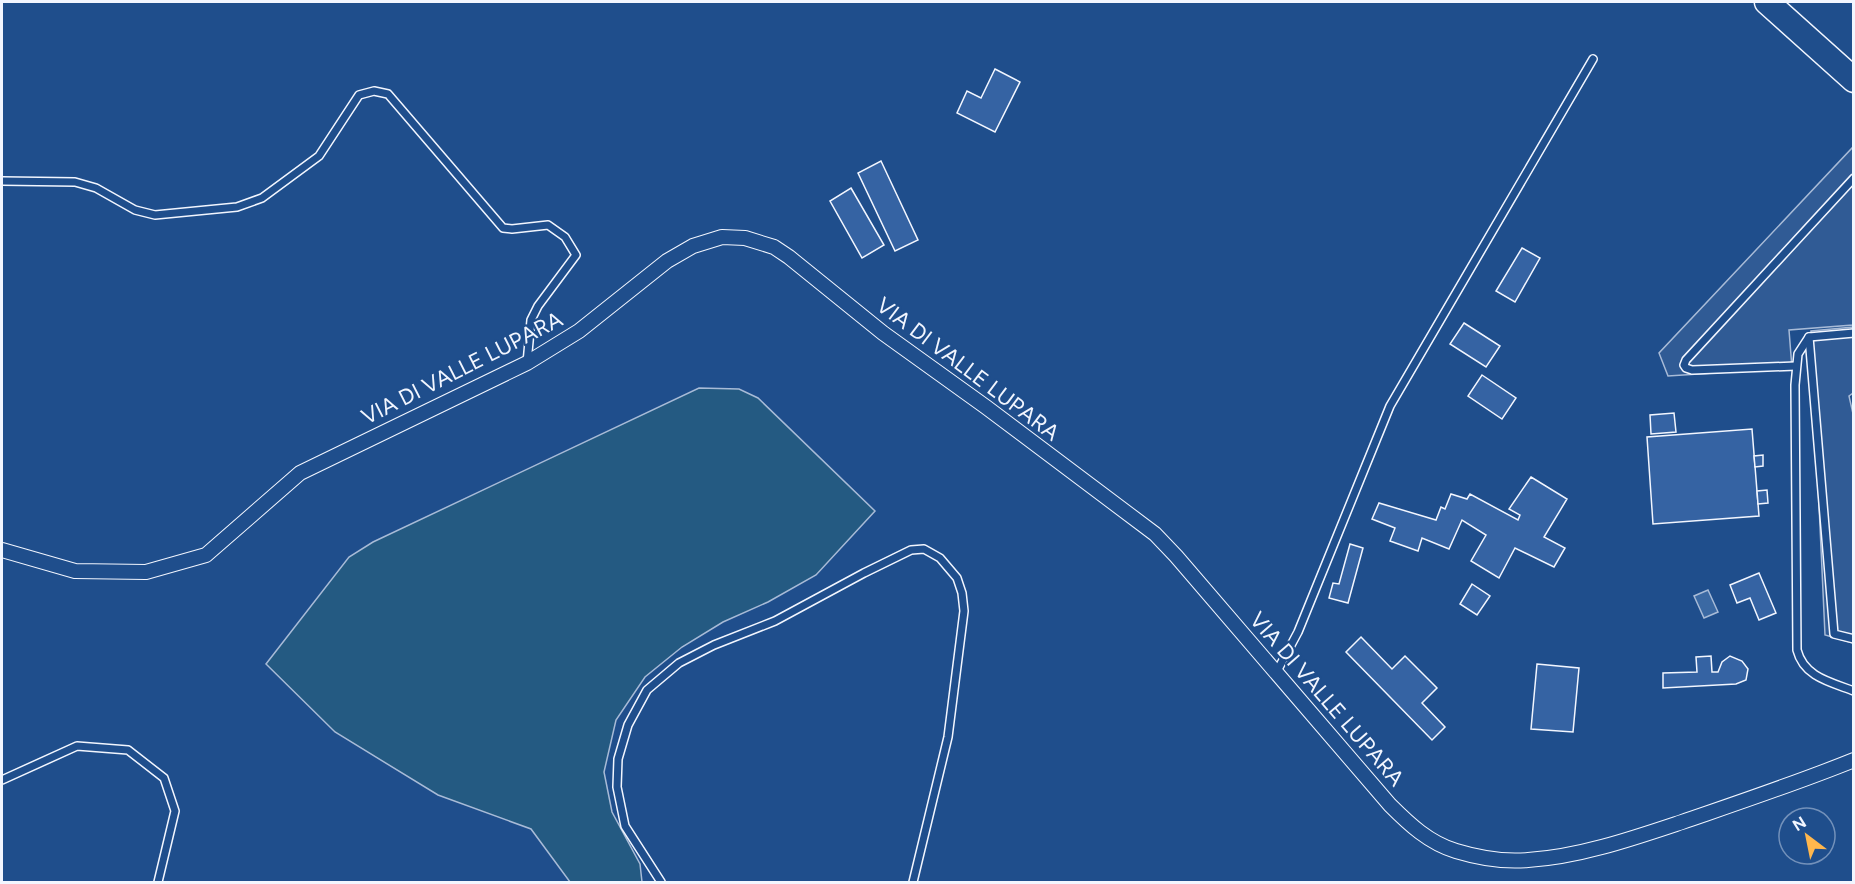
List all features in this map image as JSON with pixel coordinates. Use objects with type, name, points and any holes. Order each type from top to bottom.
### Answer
[{"type":"highway","points":[[1767,2],[1854,80]]},
{"type":"street","name":"VIA DI VALLE LUPARA","points":[[2,550],[75,571],[146,572],[206,555],[300,474],[527,363],[579,331],[668,261],[693,246],[711,240],[734,237],[751,238],[774,247],[796,262],[883,333],[1155,534],[1408,824],[1449,849],[1490,858],[1520,860],[1549,858],[1641,835],[1795,784],[1854,760]]},
{"type":"lane","points":[[1276,673],[1298,632],[1390,406],[1593,59]]},
{"type":"lane","points":[[2,181],[75,182],[96,188],[135,210],[155,215],[237,207],[262,198],[319,156],[359,95],[374,91],[388,94],[503,228],[548,225],[565,237],[576,255],[538,306],[531,320],[527,363]]},
{"type":"lane","points":[[1796,366],[1692,370],[1684,365],[1686,360],[1854,177]]},
{"type":"lane","points":[[1809,337],[1854,333]]},
{"type":"lane","points":[[1809,337],[1798,354],[1796,366],[1797,650],[1801,662],[1813,675],[1854,691]]},
{"type":"lane","points":[[1809,337],[1834,634],[1854,639]]},
{"type":"lane","points":[[661,882],[625,826],[617,787],[618,759],[628,724],[647,690],[679,663],[714,645],[775,621],[911,549],[924,549],[940,558],[957,578],[964,611],[948,736],[913,882]]},
{"type":"lane","points":[[2,780],[76,746],[128,750],[164,778],[175,811],[158,882]]},
{"type":"shaded area","points":[[1853,147],[1853,325],[1789,330],[1792,368],[1668,376],[1659,353]]},
{"type":"shaded area","points":[[1853,327],[1853,393],[1849,396],[1854,418],[1853,643],[1825,635],[1811,331]]},
{"type":"shaded area","points":[[699,388],[739,389],[758,398],[875,511],[816,575],[768,602],[723,622],[682,647],[645,677],[616,720],[604,772],[612,812],[640,864],[642,882],[570,882],[531,829],[438,795],[335,732],[266,664],[349,557],[373,542]]},
{"type":"shaded area","points":[[1708,590],[1718,612],[1704,618],[1694,596]]},
{"type":"building","points":[[995,69],[1020,82],[995,132],[957,113],[967,91],[981,98]]},
{"type":"building","points":[[881,161],[918,240],[895,251],[858,173]]},
{"type":"building","points":[[851,188],[884,245],[862,258],[830,201]]},
{"type":"building","points":[[1522,248],[1540,258],[1515,302],[1496,291]]},
{"type":"building","points":[[1464,323],[1500,346],[1486,367],[1450,344]]},
{"type":"building","points":[[1482,375],[1516,398],[1502,419],[1468,396]]},
{"type":"building","points":[[1674,413],[1676,432],[1651,434],[1650,415]]},
{"type":"building","points":[[1752,429],[1759,516],[1653,524],[1647,437]]},
{"type":"building","points":[[1763,455],[1763,466],[1755,467],[1754,456]]},
{"type":"building","points":[[1531,477],[1567,499],[1544,537],[1565,548],[1554,567],[1515,548],[1499,578],[1471,561],[1486,535],[1462,520],[1449,549],[1422,538],[1418,551],[1390,541],[1395,528],[1372,519],[1379,503],[1436,520],[1441,507],[1445,509],[1451,494],[1467,499],[1470,494],[1518,520],[1520,515],[1509,509]]},
{"type":"building","points":[[1767,490],[1768,503],[1758,504],[1757,491]]},
{"type":"building","points":[[1350,544],[1363,548],[1348,603],[1329,598],[1333,583],[1339,584]]},
{"type":"building","points":[[1759,573],[1776,613],[1759,620],[1750,598],[1737,603],[1730,585]]},
{"type":"building","points":[[1472,584],[1490,596],[1477,615],[1460,604]]},
{"type":"building","points":[[1361,637],[1392,669],[1405,656],[1437,688],[1422,703],[1445,727],[1432,740],[1346,652]]},
{"type":"building","points":[[1711,656],[1712,672],[1718,672],[1722,662],[1730,656],[1742,661],[1748,669],[1746,680],[1736,684],[1663,688],[1663,673],[1697,672],[1696,657]]},
{"type":"building","points":[[1537,664],[1579,668],[1573,732],[1531,729]]}]
